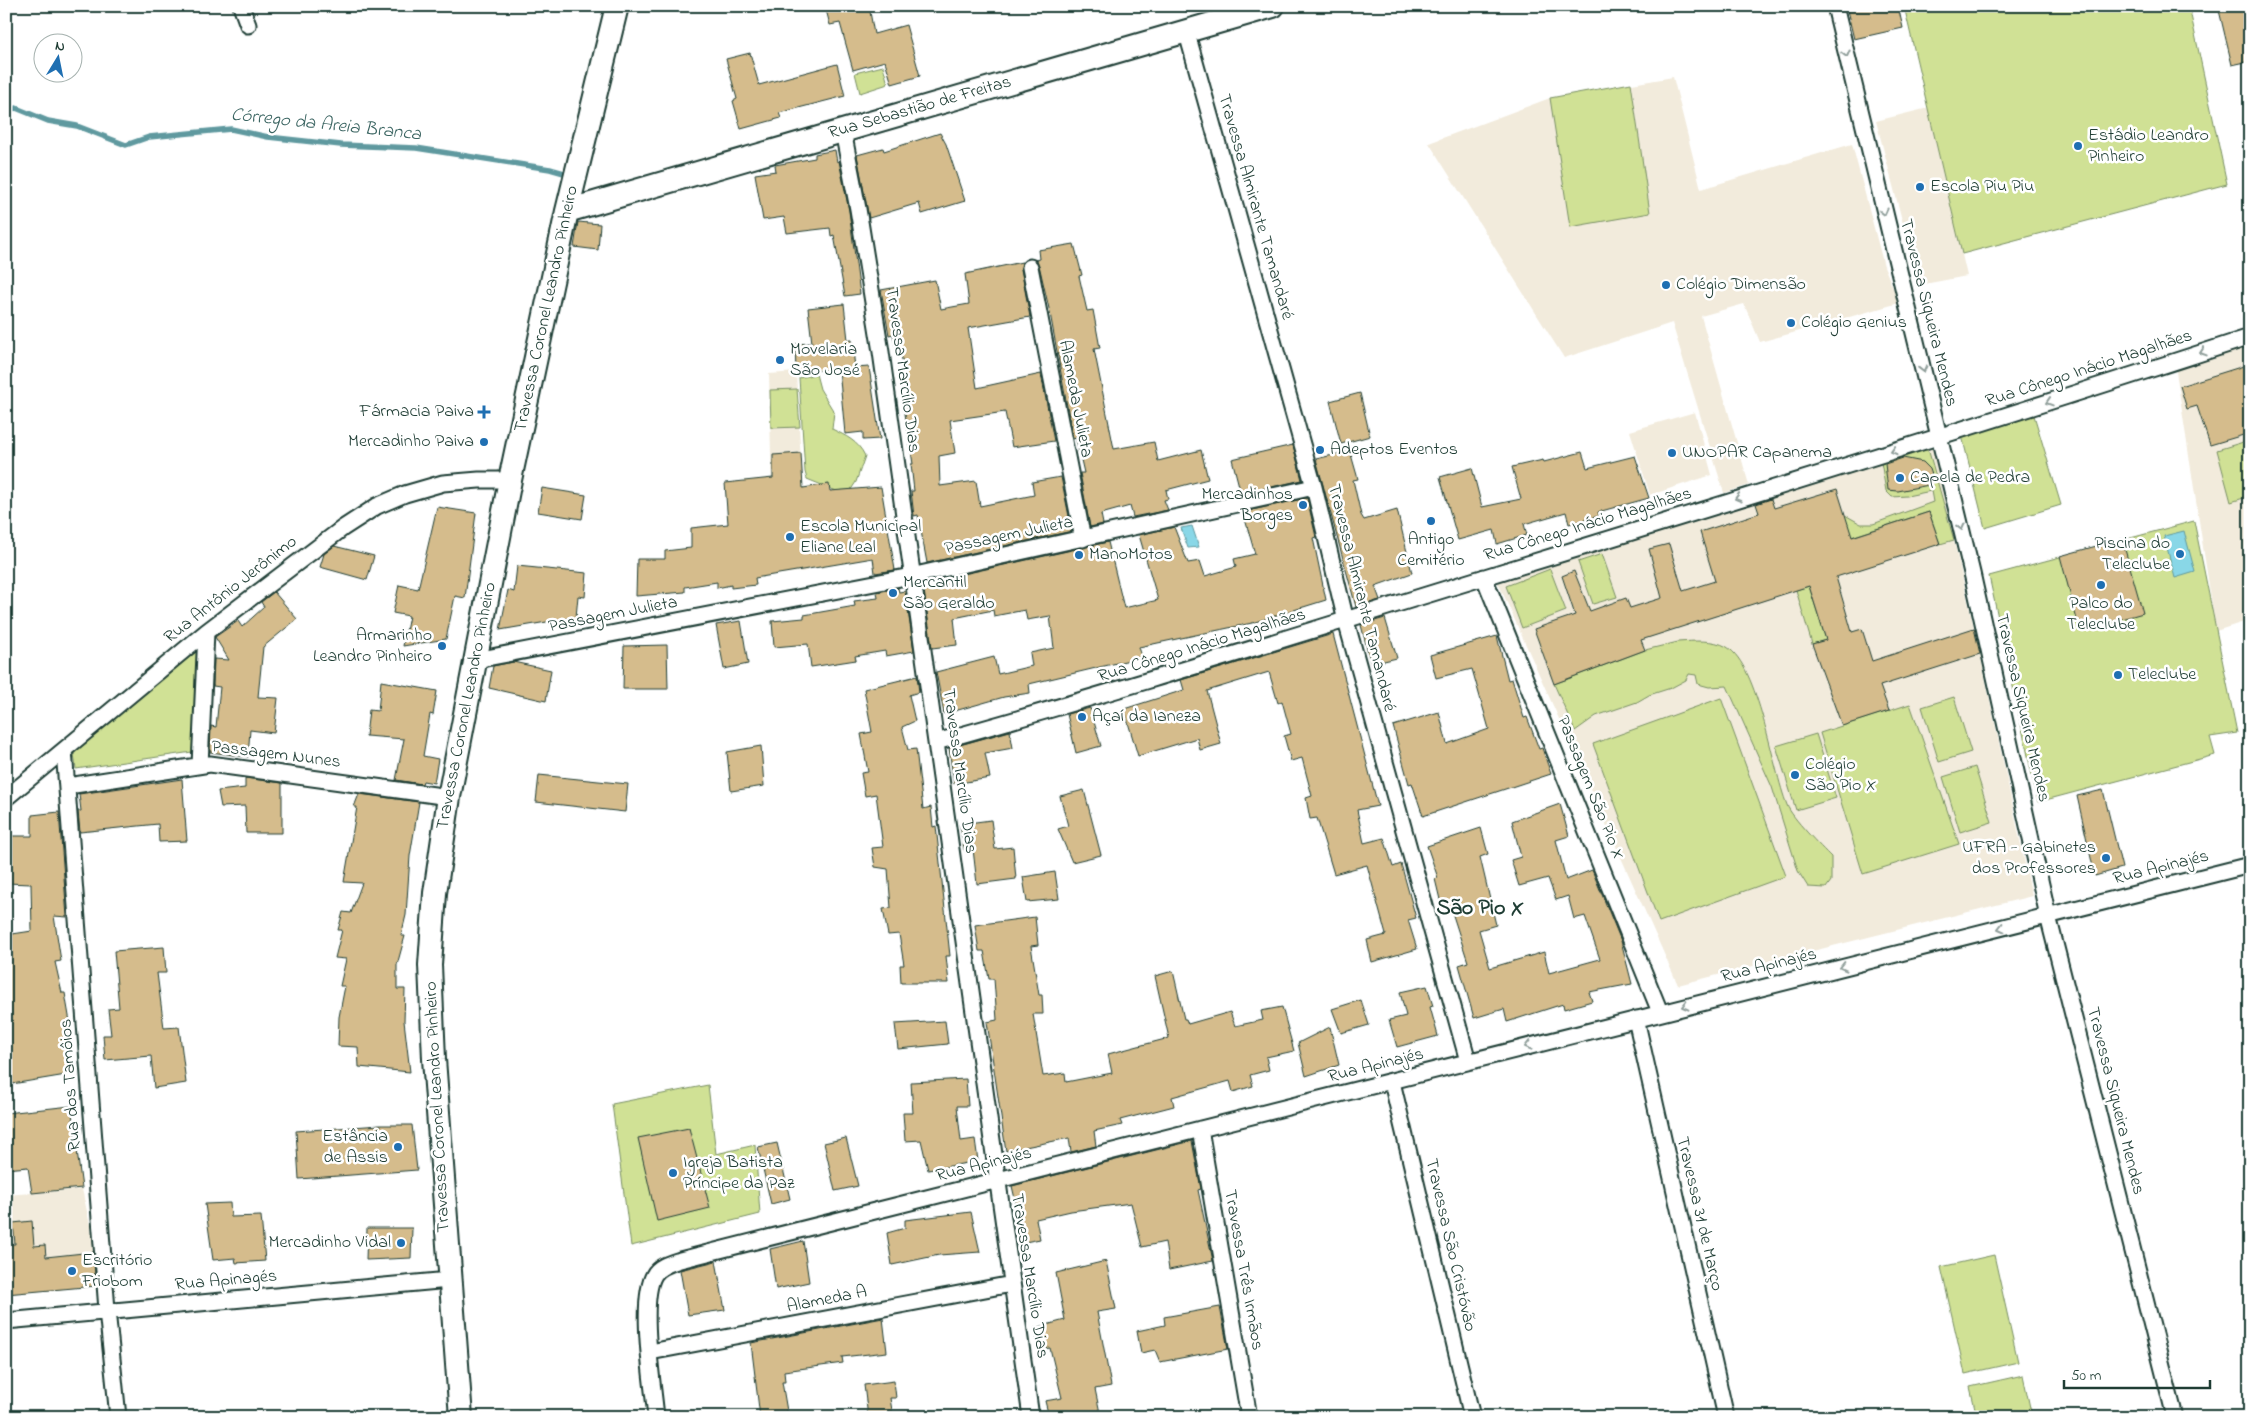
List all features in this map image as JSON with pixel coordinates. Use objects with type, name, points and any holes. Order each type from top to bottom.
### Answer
[{"type":"street","points":[[241,6],[248,25]]},
{"type":"street","name":"Travessa Coronel Leandro Pinheiro","points":[[460,1417],[434,1059],[430,965],[435,893],[449,798],[510,480],[567,211],[617,6]]},
{"type":"street","name":"Rua Sebastião de Freitas","points":[[567,211],[1273,6]]},
{"type":"street","name":"Travessa Siqueira Mendes","points":[[1835,6],[2001,698],[2048,916],[2175,1417]]},
{"type":"street","name":"Travessa Almirante Tamandaré","points":[[1186,30],[1314,487],[1346,621],[1468,1061]]},
{"type":"street","name":"Travessa Marcílio Dias","points":[[842,131],[872,295],[996,1182],[1031,1417]]},
{"type":"street","name":"Alameda Julieta","points":[[1030,267],[1083,539]]},
{"type":"street","name":"Rua Cônego Inácio Magalhães","points":[[936,742],[1111,693],[1346,621],[1939,437],[2250,337]]},
{"type":"street","name":"Rua Antônio Jerônimo","points":[[6,798],[206,632],[342,528],[377,506],[405,494],[443,483],[510,480]]},
{"type":"street","name":"Passagem Julieta","points":[[476,660],[911,576],[1314,487]]},
{"type":"street","name":"Passagem São Pio X","points":[[1484,578],[1660,1012]]},
{"type":"street","points":[[200,765],[206,632]]},
{"type":"street","name":"Rua dos Tamôios","points":[[64,750],[107,1310],[118,1417]]},
{"type":"street","name":"Passagem Nunes","points":[[68,786],[200,765],[219,765],[363,784],[449,798]]},
{"type":"street","name":"Rua Apinajés","points":[[656,1417],[650,1352],[650,1286],[655,1274],[664,1266],[680,1260],[2250,865]]},
{"type":"street","name":"Travessa 31 de Março","points":[[1636,1019],[1726,1417]]},
{"type":"street","name":"Travessa São Cristóvão","points":[[1392,1082],[1472,1417]]},
{"type":"street","name":"Travessa Três Irmãos","points":[[1200,1129],[1249,1417]]},
{"type":"street","name":"Rua Apinagés","points":[[6,1321],[107,1310],[449,1280]]},
{"type":"street","name":"Alameda A","points":[[650,1352],[1012,1284]]},
{"type":"shaded area","name":"Colégio Dimensão","points":[[1673,77],[1701,189],[1852,144],[1884,266],[1899,303],[1760,342],[1744,304],[1701,316],[1749,485],[1724,493],[1672,323],[1564,358],[1429,143],[1550,98]]},
{"type":"shaded area","name":"Escola Piu Piu","points":[[1928,108],[1967,276],[1919,285],[1876,121]]},
{"type":"shaded area","points":[[2250,340],[2250,620],[2216,631],[2175,365]]},
{"type":"shaded area","points":[[796,372],[807,571],[774,575],[769,374]]},
{"type":"shaded area","name":"UNOPAR Capanema","points":[[1695,412],[1712,475],[1650,495],[1630,431]]},
{"type":"shaded area","name":"Colégio São Pio X","points":[[1931,441],[1980,654],[2032,896],[1678,985],[1496,578]]},
{"type":"shaded area","points":[[82,1189],[96,1252],[98,1286],[6,1294],[6,1195]]},
{"type":"green space","name":"Estádio Leandro Pinheiro","points":[[1904,6],[2189,6],[2227,184],[1962,254]]},
{"type":"green space","points":[[883,66],[888,84],[860,93],[855,73]]},
{"type":"green space","points":[[1631,83],[1650,213],[1570,227],[1550,98]]},
{"type":"green space","points":[[816,374],[820,389],[834,412],[832,429],[855,443],[865,456],[856,482],[850,491],[839,492],[807,479],[799,378]]},
{"type":"green space","points":[[797,389],[800,427],[771,428],[770,390]]},
{"type":"green space","points":[[2033,412],[2061,505],[1985,528],[1962,436]]},
{"type":"green space","points":[[2250,440],[2250,496],[2231,502],[2217,450]]},
{"type":"green space","points":[[1924,448],[1929,452],[1954,540],[1940,544],[1929,512],[1789,557],[1845,515],[1861,524],[1873,524],[1933,502],[1931,491],[1892,497],[1886,491],[1881,462]]},
{"type":"green space","name":"Teleclube","points":[[2194,521],[2237,733],[2210,737],[2215,755],[2038,802],[1989,576]]},
{"type":"green space","points":[[1602,554],[1617,597],[1593,604],[1578,562]]},
{"type":"green space","points":[[1550,569],[1566,611],[1522,628],[1506,586]]},
{"type":"green space","points":[[1809,586],[1826,640],[1812,644],[1796,590]]},
{"type":"green space","points":[[1703,641],[1722,644],[1738,658],[1748,675],[1756,696],[1787,805],[1800,825],[1831,857],[1831,881],[1826,888],[1808,887],[1798,871],[1772,787],[1727,686],[1709,687],[1698,684],[1696,675],[1689,674],[1686,680],[1671,688],[1596,716],[1575,731],[1554,684],[1645,650],[1678,642]]},
{"type":"green space","points":[[200,645],[199,751],[76,769],[73,745]]},
{"type":"green space","points":[[1954,697],[1971,752],[1939,762],[1922,707]]},
{"type":"green space","points":[[1721,698],[1786,876],[1659,922],[1593,744]]},
{"type":"green space","points":[[1910,704],[1959,844],[1863,874],[1820,733]]},
{"type":"green space","points":[[1816,734],[1836,798],[1796,810],[1776,746]]},
{"type":"green space","points":[[1975,767],[1992,822],[1960,832],[1943,777]]},
{"type":"green space","points":[[708,1085],[716,1154],[755,1145],[760,1214],[631,1246],[612,1104]]},
{"type":"green space","points":[[1994,1255],[2018,1362],[1965,1374],[1941,1267]]},
{"type":"green space","points":[[2023,1375],[2032,1417],[1977,1417],[1970,1387]]},
{"type":"water","points":[[1192,526],[1199,547],[1188,548],[1181,528]]},
{"type":"water","name":"Piscina do Teleclube","points":[[2184,531],[2195,572],[2175,578],[2164,536]]},
{"type":"building","points":[[825,6],[869,6],[874,34],[906,25],[920,76],[892,84],[885,61],[853,70],[840,23],[830,25]]},
{"type":"building","points":[[1846,6],[1898,6],[1903,28],[1854,39]]},
{"type":"building","points":[[2218,6],[2250,6],[2250,61],[2232,65]]},
{"type":"building","points":[[750,53],[759,85],[837,64],[845,96],[779,113],[781,118],[741,129],[733,101],[737,99],[726,59]]},
{"type":"building","points":[[940,133],[946,144],[965,201],[922,214],[919,203],[869,218],[857,155],[883,148],[884,151]]},
{"type":"building","points":[[835,150],[849,211],[860,294],[845,296],[834,235],[831,236],[830,228],[787,233],[784,217],[763,220],[755,174],[776,171],[775,165],[815,158],[815,154]]},
{"type":"building","points":[[578,222],[600,224],[598,250],[574,247]]},
{"type":"building","points":[[1074,244],[1082,275],[1079,276],[1087,311],[1093,310],[1100,348],[1094,349],[1114,449],[1154,442],[1158,461],[1201,450],[1208,479],[1166,490],[1168,499],[1164,500],[1168,510],[1133,517],[1130,506],[1101,514],[1103,524],[1090,527],[1080,473],[1084,473],[1076,438],[1073,439],[1050,313],[1039,265],[1035,260],[1039,259],[1038,250]]},
{"type":"building","points":[[1022,262],[1021,269],[1030,317],[968,328],[977,388],[1041,374],[1054,441],[1012,447],[1005,412],[950,420],[955,453],[939,456],[940,486],[976,481],[980,506],[1034,495],[1032,482],[1061,477],[1072,531],[927,563],[918,515],[914,516],[911,491],[914,491],[911,464],[913,464],[903,401],[907,400],[900,344],[895,345],[893,334],[889,335],[881,290],[935,280],[941,309],[969,304],[965,274]]},
{"type":"building","points":[[844,304],[848,340],[852,340],[855,368],[869,367],[880,439],[863,440],[863,432],[845,434],[839,369],[796,372],[795,344],[812,343],[808,308]]},
{"type":"building","points":[[2250,364],[2250,433],[2210,445],[2197,406],[2187,409],[2180,386]]},
{"type":"building","points":[[1360,393],[1370,436],[1341,444],[1330,401]]},
{"type":"building","points":[[1293,445],[1302,480],[1241,494],[1232,459]]},
{"type":"building","points":[[1350,451],[1358,479],[1353,480],[1361,515],[1364,520],[1397,510],[1412,573],[1375,586],[1380,600],[1356,607],[1316,459]]},
{"type":"building","points":[[1582,452],[1587,468],[1635,456],[1649,498],[1598,512],[1599,516],[1569,524],[1566,512],[1524,524],[1527,535],[1497,544],[1494,530],[1458,540],[1440,477],[1472,468],[1482,507],[1521,499],[1512,467],[1543,460],[1544,462]]},
{"type":"building","points":[[801,453],[803,488],[829,484],[830,491],[881,487],[895,570],[875,573],[873,558],[755,578],[756,585],[731,588],[731,585],[717,588],[717,582],[685,587],[685,592],[636,596],[637,559],[665,559],[665,551],[691,548],[691,528],[728,524],[725,483],[773,478],[773,455]]},
{"type":"building","points":[[1903,458],[1923,462],[1930,469],[1933,478],[1929,485],[1898,491],[1888,490],[1885,464]]},
{"type":"building","points":[[542,488],[586,495],[582,519],[538,512]]},
{"type":"building","points":[[1837,489],[1852,537],[1929,512],[1940,544],[1836,577],[1852,632],[1862,629],[1872,661],[1974,628],[1980,654],[1880,686],[1889,711],[1842,726],[1812,644],[1826,640],[1809,586],[1641,640],[1645,650],[1554,684],[1534,629],[1575,615],[1562,576],[1574,571],[1590,611],[1626,598],[1630,608],[1662,598],[1649,549],[1669,544],[1683,591],[1715,581],[1700,532],[1759,513],[1756,504],[1771,499],[1774,508]]},
{"type":"building","points":[[1307,498],[1316,537],[1313,538],[1326,600],[1252,623],[1139,647],[1142,657],[1029,684],[1030,693],[1004,697],[944,714],[936,672],[994,657],[998,674],[1032,666],[1030,653],[1054,648],[1050,616],[1027,620],[1025,610],[994,616],[993,610],[954,618],[957,645],[932,648],[923,583],[1108,542],[1124,608],[1158,600],[1139,535],[1174,527],[1188,563],[1200,561],[1205,576],[1236,567],[1234,559],[1255,554],[1243,512]]},
{"type":"building","points":[[437,507],[476,513],[465,598],[455,596],[446,639],[403,646],[409,616],[393,613],[399,585],[418,589]]},
{"type":"building","name":"Palco do Teleclube","points":[[2122,539],[2143,613],[2080,631],[2060,556]]},
{"type":"building","points":[[334,546],[374,556],[367,580],[320,567],[324,554]]},
{"type":"building","points":[[517,566],[587,573],[585,597],[578,596],[576,617],[500,630],[508,590],[514,592]]},
{"type":"building","points":[[898,588],[899,592],[905,591],[914,651],[886,656],[885,651],[855,656],[856,660],[811,667],[808,644],[774,647],[772,621],[804,618],[804,615],[855,606],[854,601],[878,598],[877,592]]},
{"type":"building","points":[[274,592],[297,619],[263,647],[258,697],[278,698],[274,733],[250,730],[248,757],[210,752],[211,726],[216,727],[220,687],[213,686],[214,659],[229,660],[215,637],[238,621],[242,627],[264,607],[261,602]]},
{"type":"building","points":[[1385,618],[1397,658],[1371,664],[1361,625]]},
{"type":"building","points":[[741,621],[748,664],[724,669],[716,625]]},
{"type":"building","points":[[1333,634],[1378,806],[1357,810],[1364,843],[1384,838],[1393,867],[1401,864],[1416,918],[1408,920],[1417,949],[1372,962],[1367,940],[1386,935],[1367,865],[1334,874],[1317,818],[1310,819],[1306,798],[1312,796],[1302,758],[1291,761],[1284,736],[1291,734],[1282,701],[1278,703],[1269,672],[1207,691],[1221,744],[1200,750],[1197,738],[1138,756],[1124,709],[1184,690],[1181,680]]},
{"type":"building","points":[[1497,636],[1508,680],[1512,679],[1524,718],[1527,717],[1539,749],[1542,748],[1551,774],[1423,816],[1412,783],[1409,784],[1393,726],[1439,712],[1447,744],[1489,729],[1472,669],[1436,678],[1430,655]]},
{"type":"building","points":[[667,645],[668,689],[623,689],[624,646]]},
{"type":"building","points":[[513,662],[551,670],[546,701],[489,688],[493,666]]},
{"type":"building","points":[[917,676],[919,692],[909,695],[915,721],[902,727],[908,750],[916,749],[923,809],[931,807],[933,827],[936,826],[950,956],[946,956],[949,983],[901,983],[900,965],[904,965],[899,934],[888,935],[883,909],[891,908],[888,869],[875,867],[872,848],[883,847],[876,794],[865,796],[861,773],[868,772],[861,734],[872,732],[864,689]]},
{"type":"building","points":[[381,681],[437,691],[433,715],[430,714],[423,756],[438,759],[434,783],[423,781],[422,784],[396,780],[404,739],[366,736],[369,710],[378,711]]},
{"type":"building","points":[[1090,708],[1101,746],[1076,753],[1067,714]]},
{"type":"building","points":[[1010,731],[1013,748],[985,753],[990,778],[954,784],[949,748]]},
{"type":"building","points":[[761,746],[764,786],[731,791],[727,752]]},
{"type":"building","points":[[539,775],[628,784],[625,812],[536,802]]},
{"type":"building","points":[[245,778],[282,783],[282,833],[246,833],[245,806],[221,807],[218,791],[245,788]]},
{"type":"building","points":[[182,779],[187,841],[159,842],[158,824],[80,832],[78,811],[81,811],[79,794]]},
{"type":"building","points":[[1084,790],[1101,855],[1072,862],[1058,829],[1068,826],[1060,796]]},
{"type":"building","points":[[2103,790],[2122,868],[2095,876],[2077,796]]},
{"type":"building","points":[[359,794],[419,802],[410,856],[406,915],[401,936],[405,936],[397,965],[397,989],[405,989],[404,1021],[410,1072],[359,1067],[358,1047],[338,1046],[339,1017],[345,986],[340,986],[346,959],[335,958],[342,930],[338,930],[343,912],[351,913],[362,883],[344,882],[357,807],[354,807]]},
{"type":"building","points":[[1560,804],[1569,836],[1556,840],[1566,880],[1592,870],[1621,941],[1632,984],[1589,992],[1592,1001],[1564,1009],[1563,1004],[1507,1022],[1504,1009],[1474,1018],[1459,965],[1468,962],[1450,906],[1442,908],[1435,879],[1438,878],[1427,846],[1481,828],[1488,854],[1480,857],[1496,925],[1479,930],[1490,968],[1544,952],[1549,973],[1600,959],[1585,916],[1574,919],[1568,896],[1556,900],[1548,878],[1519,886],[1511,860],[1521,857],[1512,821]]},
{"type":"building","points":[[59,812],[67,917],[54,916],[61,961],[55,962],[62,993],[65,993],[70,1022],[66,1022],[72,1074],[6,1085],[6,935],[32,931],[31,884],[6,883],[6,836],[32,836],[32,815]]},
{"type":"building","points":[[991,820],[995,849],[1013,847],[1016,879],[977,884],[973,849],[964,850],[960,824]]},
{"type":"building","points":[[1055,872],[1059,899],[1027,902],[1023,877]]},
{"type":"building","points":[[1035,917],[1038,945],[1031,946],[1039,995],[1042,995],[1043,1014],[1033,1014],[1043,1076],[1065,1073],[1066,1082],[1112,1073],[1108,1054],[1169,1038],[1155,976],[1173,971],[1184,1019],[1186,1019],[1188,1024],[1230,1012],[1235,1026],[1263,1020],[1261,1011],[1282,1007],[1294,1051],[1266,1057],[1269,1070],[1250,1075],[1253,1086],[1233,1092],[1230,1081],[1172,1097],[1174,1106],[1120,1120],[1122,1125],[1094,1131],[1096,1146],[1071,1152],[1069,1138],[1006,1151],[987,1022],[997,1020],[994,979],[989,979],[984,951],[979,951],[975,925]]},
{"type":"building","points":[[164,947],[166,973],[157,973],[164,1028],[179,1027],[186,1083],[154,1088],[151,1056],[105,1060],[103,1035],[111,1035],[108,1009],[119,1008],[114,951]]},
{"type":"building","points":[[1427,986],[1433,1006],[1430,1007],[1438,1036],[1397,1047],[1389,1020],[1406,1016],[1400,992]]},
{"type":"building","points":[[1361,1000],[1369,1025],[1341,1033],[1332,1009]]},
{"type":"building","points":[[945,1021],[948,1044],[898,1049],[895,1024]]},
{"type":"building","points":[[1330,1027],[1339,1065],[1306,1076],[1298,1043]]},
{"type":"building","points":[[966,1079],[968,1106],[957,1106],[961,1141],[975,1139],[978,1161],[928,1170],[921,1140],[905,1141],[903,1113],[913,1113],[911,1082]]},
{"type":"building","points":[[71,1106],[82,1188],[32,1193],[28,1167],[6,1169],[6,1113]]},
{"type":"building","points":[[380,1125],[412,1125],[417,1170],[299,1179],[296,1131]]},
{"type":"building","name":"Igreja Batista Príncipe da Paz","points":[[689,1128],[710,1208],[657,1221],[638,1138]]},
{"type":"building","points":[[846,1138],[858,1186],[835,1191],[824,1143]]},
{"type":"building","points":[[1192,1141],[1201,1189],[1198,1190],[1213,1261],[1169,1270],[1165,1242],[1142,1247],[1131,1203],[1071,1211],[1036,1219],[1040,1239],[1025,1242],[1012,1186]]},
{"type":"building","points":[[777,1143],[790,1199],[771,1204],[758,1147]]},
{"type":"building","points":[[230,1203],[231,1217],[261,1216],[265,1261],[236,1263],[235,1258],[213,1260],[205,1204]]},
{"type":"building","points":[[971,1212],[980,1252],[939,1255],[892,1265],[887,1233],[905,1228],[905,1220]]},
{"type":"building","points":[[32,1221],[34,1246],[45,1245],[46,1257],[93,1252],[96,1286],[6,1294],[6,1244],[15,1244],[13,1223]]},
{"type":"building","points":[[367,1228],[412,1228],[411,1258],[366,1260]]},
{"type":"building","points":[[803,1241],[809,1282],[776,1289],[770,1249]]},
{"type":"building","points":[[716,1261],[725,1310],[688,1315],[680,1270]]},
{"type":"building","points":[[1106,1261],[1116,1309],[1097,1312],[1111,1386],[1095,1389],[1100,1413],[1080,1417],[1049,1417],[1045,1401],[1062,1398],[1050,1348],[1039,1350],[1035,1328],[1065,1320],[1056,1273]]},
{"type":"building","points":[[1220,1307],[1228,1349],[1160,1362],[1155,1350],[1141,1353],[1137,1331],[1165,1325],[1164,1317]]},
{"type":"building","points":[[883,1318],[887,1352],[842,1357],[843,1363],[784,1371],[785,1382],[782,1382],[788,1417],[760,1417],[751,1343]]},
{"type":"building","points":[[894,1381],[896,1398],[890,1398],[893,1417],[868,1417],[864,1385]]},
{"type":"waterway","name":"Córrego da Areia Branca","points":[[6,110],[16,108],[48,121],[77,126],[126,145],[149,137],[231,129],[268,137],[341,145],[416,148],[550,169],[571,175]]},
{"type":"place","name":"Estádio Leandro Pinheiro","points":[[2078,146]]},
{"type":"place","name":"Escola Piu Piu","points":[[1920,187]]},
{"type":"place","name":"Colégio Dimensão","points":[[1666,285]]},
{"type":"place","name":"Colégio Genius","points":[[1791,323]]},
{"type":"place","name":"Movelaria São José","points":[[780,360]]},
{"type":"place","name":"Fármacia Paiva","points":[[484,412]]},
{"type":"place","name":"Mercadinho Paiva","points":[[484,442]]},
{"type":"place","name":"Adeptos Eventos","points":[[1320,450]]},
{"type":"place","name":"UNOPAR Capanema","points":[[1672,453]]},
{"type":"place","name":"Capela de Pedra","points":[[1900,478]]},
{"type":"place","name":"Mercadinhos Borges","points":[[1303,505]]},
{"type":"place","name":"Antigo Cemitério","points":[[1431,521]]},
{"type":"place","name":"Escola Municipal Eliane Leal","points":[[790,537]]},
{"type":"place","name":"Piscina do Teleclube","points":[[2180,554]]},
{"type":"place","name":"ManoMotos","points":[[1079,555]]},
{"type":"place","name":"Palco do Teleclube","points":[[2101,585]]},
{"type":"place","name":"Mercantil São Geraldo","points":[[893,593]]},
{"type":"place","name":"Armarinho Leandro Pinheiro","points":[[442,646]]},
{"type":"place","name":"Teleclube","points":[[2118,675]]},
{"type":"place","name":"Açaí da Ianeza","points":[[1082,717]]},
{"type":"place","name":"Colégio São Pio X","points":[[1795,775]]},
{"type":"place","name":"UFRA - Gabinetes dos Professores","points":[[2106,858]]},
{"type":"place","name":"Estância de Assis","points":[[398,1147]]},
{"type":"place","name":"Igreja Batista Príncipe da Paz","points":[[673,1173]]},
{"type":"place","name":"Mercadinho Vidal","points":[[401,1243]]},
{"type":"place","name":"Escritório Friobom","points":[[72,1271]]},
{"type":"district","name":"São Pio X","points":[[1480,909]]}]
